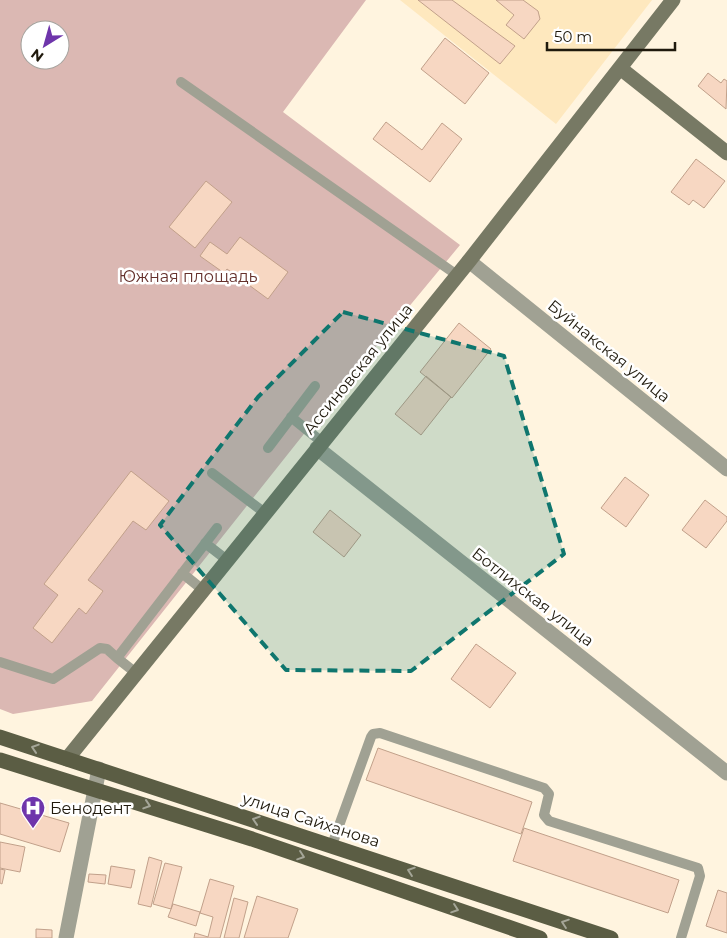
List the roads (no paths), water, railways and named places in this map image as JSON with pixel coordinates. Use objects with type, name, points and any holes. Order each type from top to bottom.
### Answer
[{"type":"main road","name":"улица Сайханова","points":[[0,737],[611,938]]},
{"type":"main road","points":[[0,760],[252,839],[540,938]]},
{"type":"street","name":"Ассиновская улица","points":[[67,759],[469,261],[673,0]]},
{"type":"street","points":[[620,68],[727,153]]},
{"type":"street","name":"Буйнакская улица","points":[[469,261],[727,469]]},
{"type":"street","name":"Ботлихская улица","points":[[320,444],[727,773]]},
{"type":"street","points":[[66,938],[99,769]]},
{"type":"lane","points":[[180,82],[457,275]]},
{"type":"lane","points":[[268,448],[315,386]]},
{"type":"lane","points":[[291,417],[320,444]]},
{"type":"lane","points":[[212,473],[265,513]]},
{"type":"lane","points":[[117,658],[217,528]]},
{"type":"lane","points":[[205,543],[227,560]]},
{"type":"lane","points":[[182,573],[203,590]]},
{"type":"lane","points":[[0,662],[53,679],[100,648],[107,650],[136,673]]},
{"type":"lane","points":[[332,845],[371,737],[373,734],[380,733],[544,788],[549,794],[544,815],[549,821],[698,868],[700,876],[682,938]]},
{"type":"place","name":"Бенодент","points":[[33,829]]},
{"type":"park label","name":"Южная площадь","points":[[188,276]]}]
